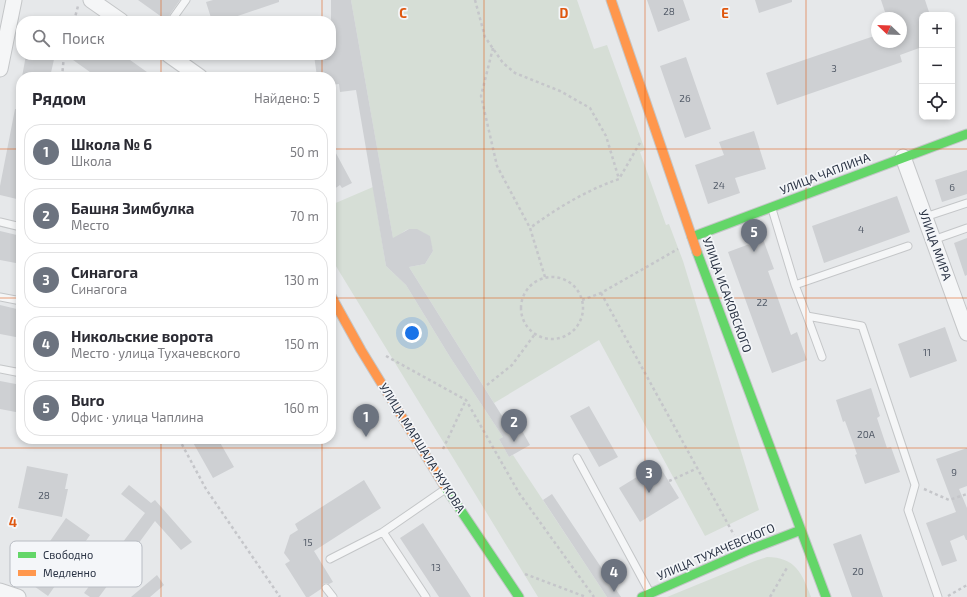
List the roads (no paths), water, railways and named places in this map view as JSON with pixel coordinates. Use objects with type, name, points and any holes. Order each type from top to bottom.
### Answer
[{"type":"street","points":[[0,69],[14,0]]},
{"type":"street","name":"УЛИЦА ИСАКОВСКОГО","points":[[611,0],[692,237],[826,597]]},
{"type":"street","points":[[85,2],[111,16]]},
{"type":"street","points":[[176,60],[193,72]]},
{"type":"street","name":"УЛИЦА ЧАПЛИНА","points":[[692,237],[967,134]]},
{"type":"street","name":"УЛИЦА МИРА","points":[[903,157],[967,333]]},
{"type":"street","name":"УЛИЦА МАРШАЛА ЖУКОВА","points":[[336,305],[361,350],[446,489],[519,597]]},
{"type":"street","name":"УЛИЦА ТУХАЧЕВСКОГО","points":[[646,595],[749,550],[801,530]]},
{"type":"street","points":[[0,591],[18,597]]},
{"type":"lane","points":[[175,16],[186,0]]},
{"type":"lane","points":[[925,217],[967,203]]},
{"type":"lane","points":[[772,207],[795,285],[822,357]]},
{"type":"lane","points":[[0,222],[16,226]]},
{"type":"lane","points":[[933,240],[967,228]]},
{"type":"lane","points":[[795,285],[908,246]]},
{"type":"lane","points":[[0,297],[16,299]]},
{"type":"lane","points":[[807,316],[862,326],[914,485],[908,510],[938,597]]},
{"type":"lane","points":[[0,370],[16,372]]},
{"type":"lane","points":[[578,458],[646,595]]},
{"type":"lane","points":[[330,559],[383,532],[446,489]]},
{"type":"lane","points":[[383,532],[426,597]]},
{"type":"lane","points":[[326,588],[332,597]]},
{"type":"place","name":"Buro","points":[[754,252]]},
{"type":"place","name":"Школа № 6","points":[[366,437]]},
{"type":"place","name":"Башня Зимбулка","points":[[514,442]]},
{"type":"place","name":"Синагога","points":[[649,493]]},
{"type":"place","name":"Никольские ворота","points":[[614,592]]}]
